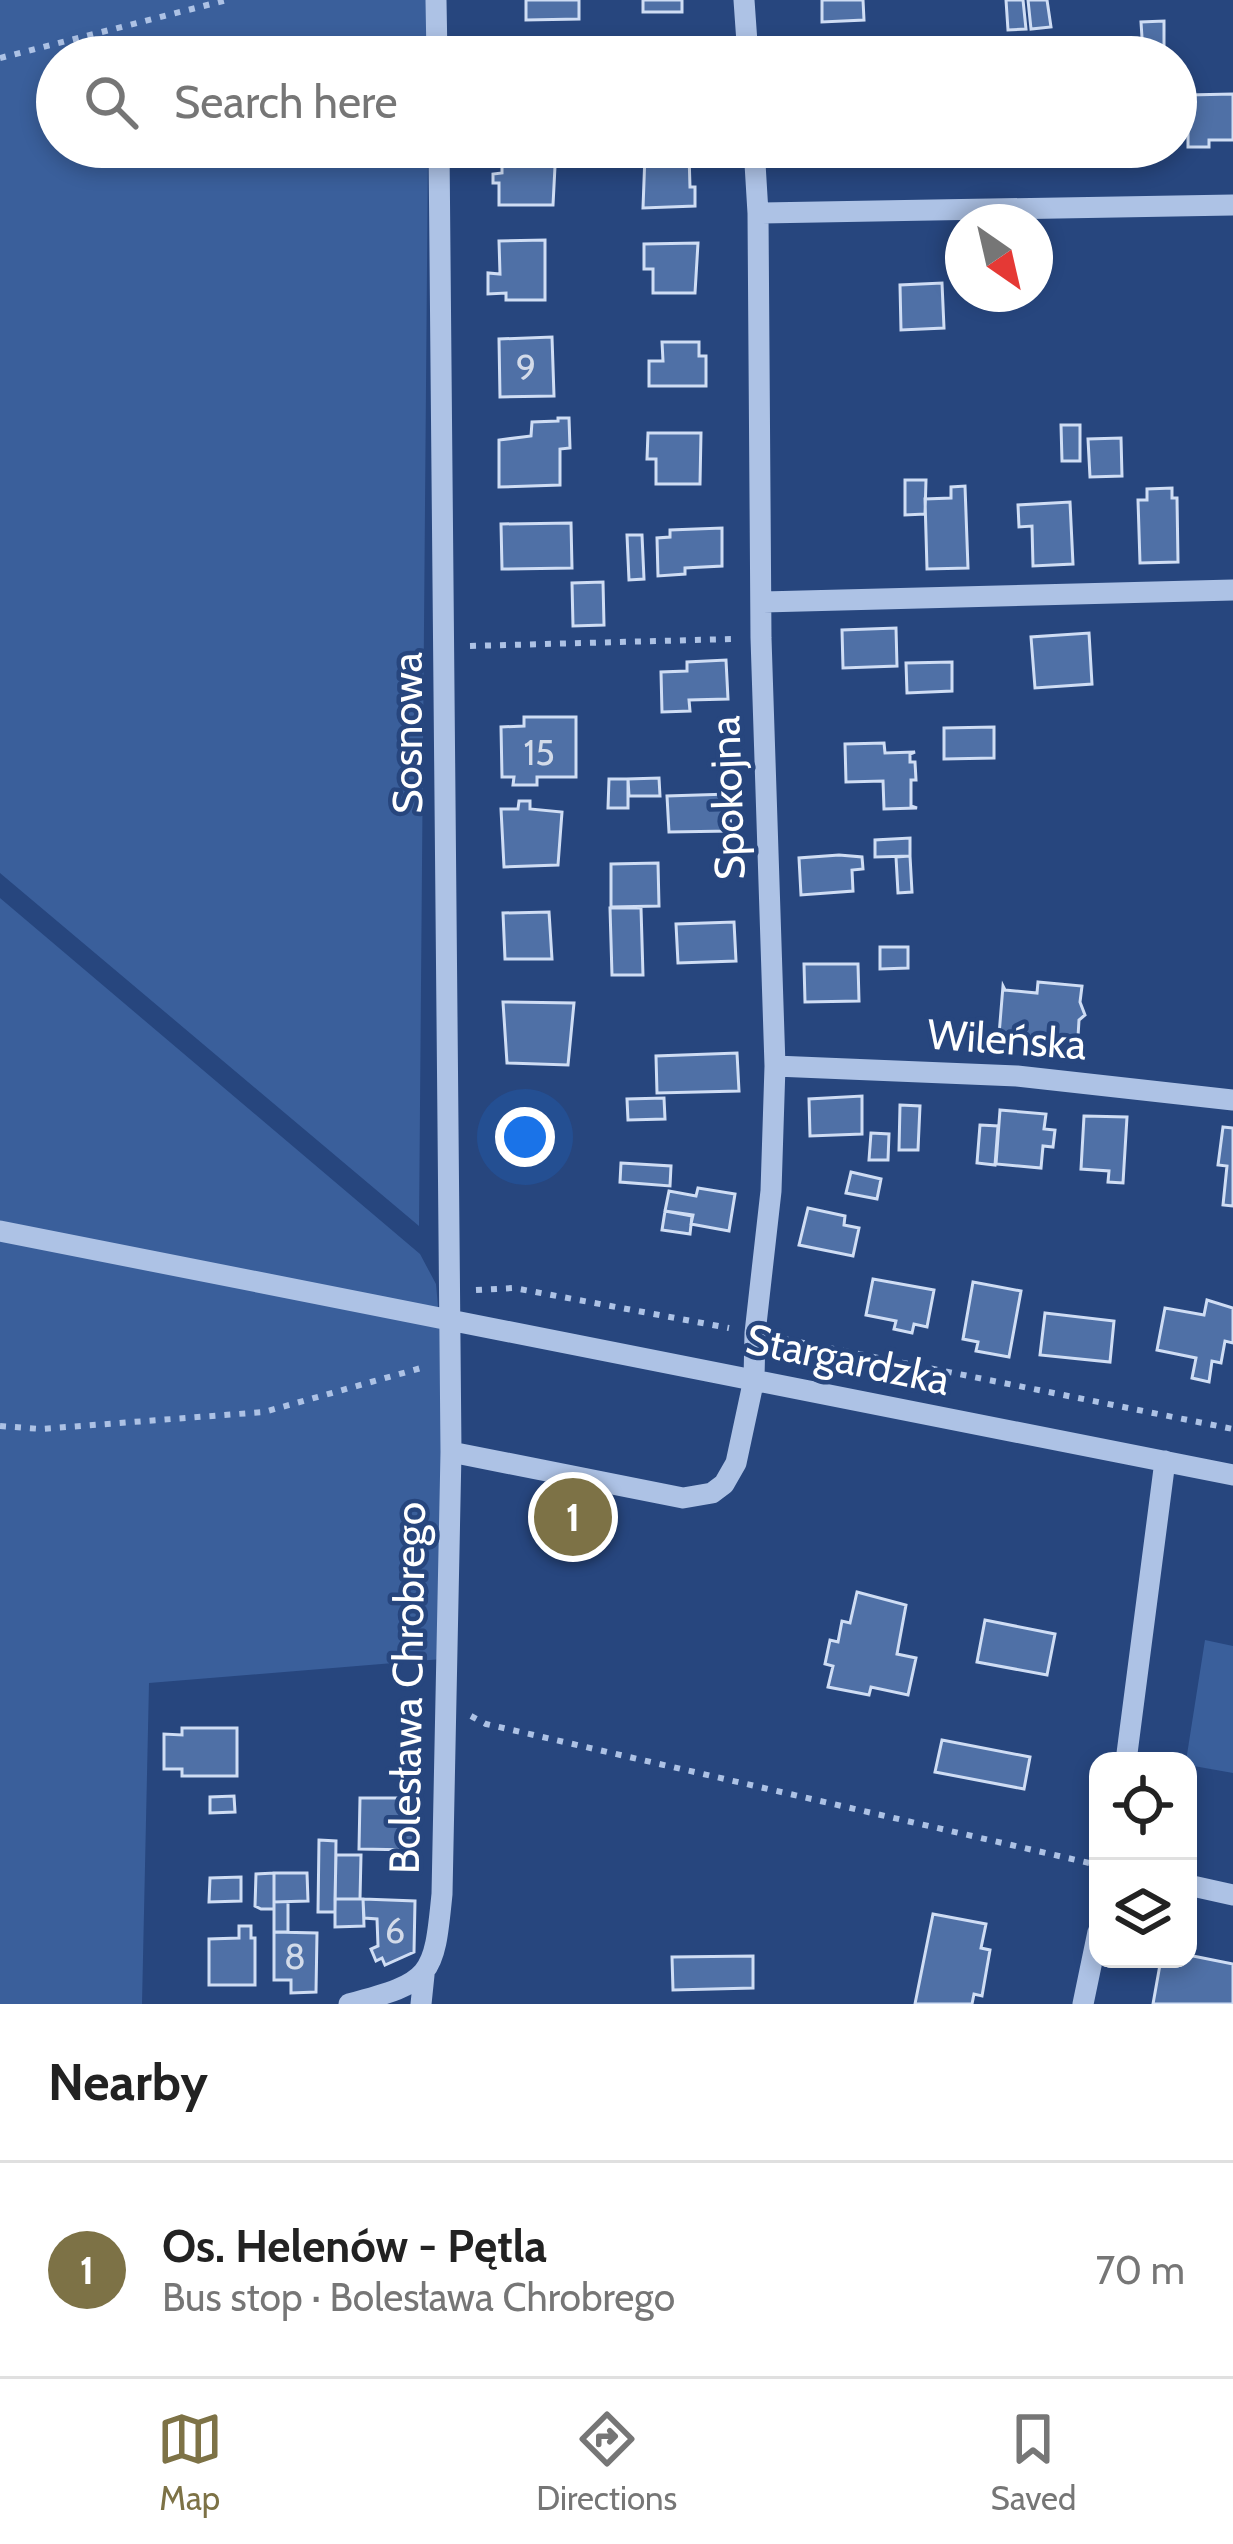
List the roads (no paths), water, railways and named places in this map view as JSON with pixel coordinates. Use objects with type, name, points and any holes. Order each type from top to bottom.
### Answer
[{"type":"street","points":[[436,0],[437,36]]},
{"type":"street","points":[[744,0],[747,36]]},
{"type":"street","name":"Sosnowa","points":[[439,168],[447,1318]]},
{"type":"street","name":"Spokojna","points":[[451,1452],[683,1498],[698,1498],[724,1484],[736,1463],[754,1379],[771,1191],[775,1066],[761,638],[755,168]]},
{"type":"street","points":[[758,213],[1233,206]]},
{"type":"street","points":[[763,602],[1233,590]]},
{"type":"street","name":"Wileńska","points":[[775,1066],[1017,1076],[1233,1100]]},
{"type":"street","name":"Stargardzka","points":[[0,1231],[1233,1475]]},
{"type":"street","name":"Bolesława Chrobrego","points":[[421,2004],[424,1976],[434,1960],[442,1894],[451,1452],[447,1318]]},
{"type":"street","points":[[1127,1752],[1166,1461]]},
{"type":"street","points":[[1197,1887],[1233,1895]]},
{"type":"street","points":[[1083,2004],[1090,1968]]},
{"type":"street","points":[[349,2004],[424,1976]]},
{"type":"place","name":"Os. Helenów - Pętla","points":[[573,1517]]}]
